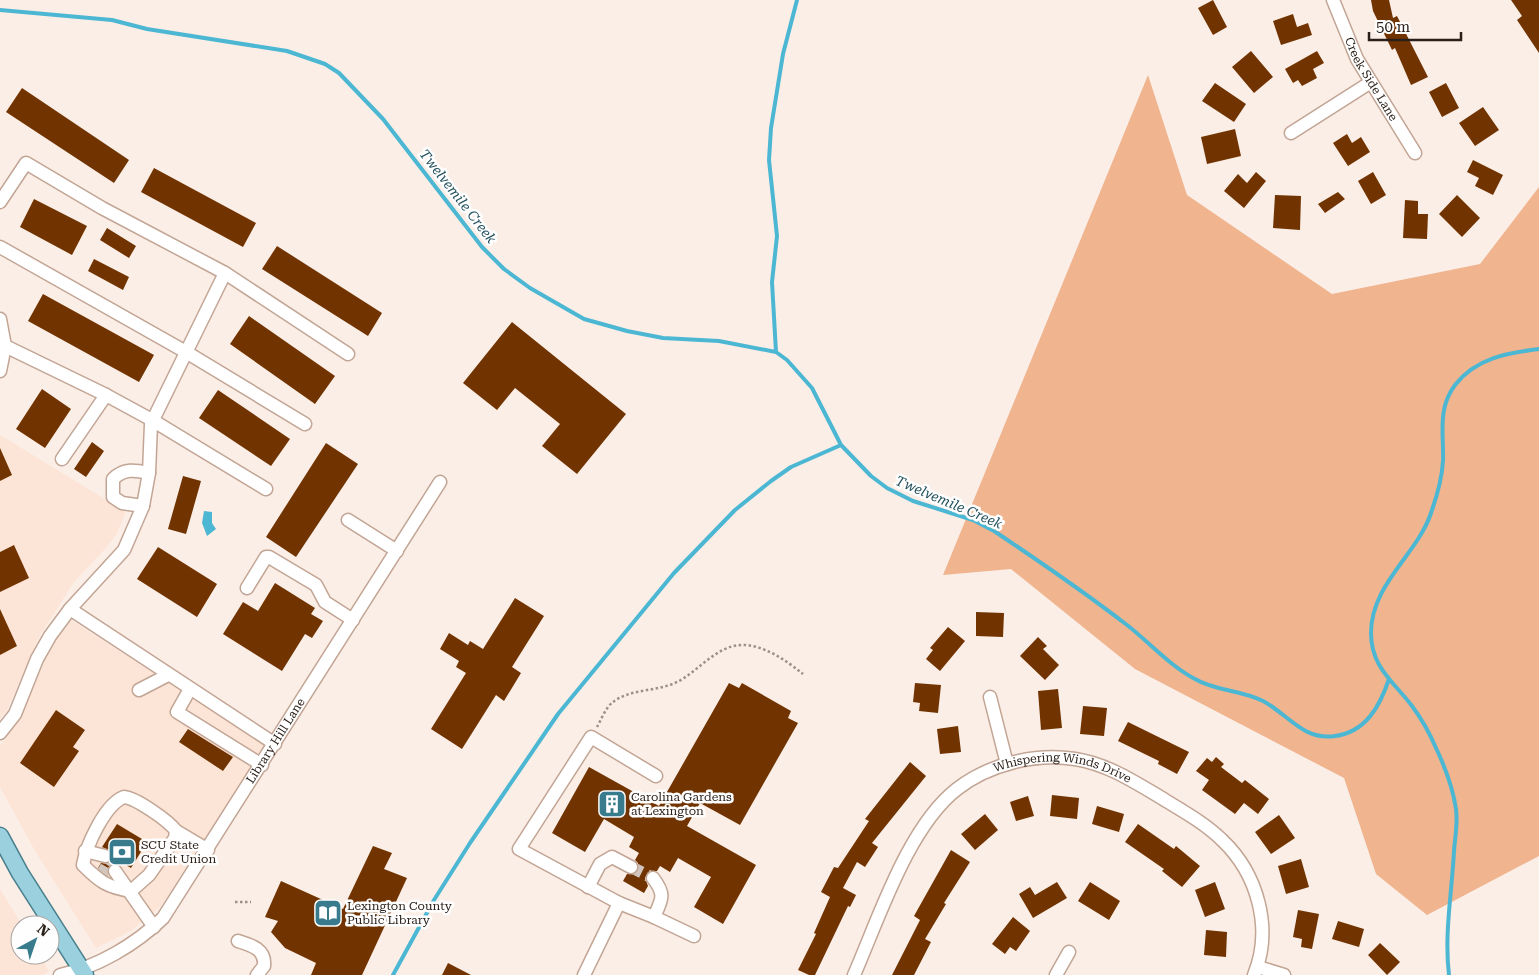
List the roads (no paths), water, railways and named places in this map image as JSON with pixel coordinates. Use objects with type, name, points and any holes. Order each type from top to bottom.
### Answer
[{"type":"main road","points":[[0,836],[82,974]]},
{"type":"street","name":"Creek Side Lane","points":[[1333,0],[1353,51],[1414,153]]},
{"type":"street","points":[[1291,133],[1371,82]]},
{"type":"street","points":[[0,202],[26,163],[102,208],[225,273],[348,354]]},
{"type":"street","points":[[0,246],[186,352],[305,424]]},
{"type":"street","points":[[0,733],[15,714],[36,659],[50,636],[70,609],[124,550],[143,506],[149,473],[152,420],[225,273]]},
{"type":"street","points":[[0,320],[5,346],[0,371]]},
{"type":"street","points":[[5,346],[106,395],[152,420],[266,489]]},
{"type":"street","points":[[62,459],[106,395]]},
{"type":"street","points":[[143,506],[122,503],[113,497],[113,479],[120,472],[132,470],[149,473]]},
{"type":"street","name":"Library Hill Lane","points":[[60,975],[82,974],[154,927],[172,906],[440,482]]},
{"type":"street","points":[[348,520],[397,550]]},
{"type":"street","points":[[247,588],[266,557],[270,556],[316,585],[325,602],[353,620]]},
{"type":"street","points":[[70,609],[275,744]]},
{"type":"street","points":[[139,690],[168,675]]},
{"type":"street","points":[[190,689],[177,712],[262,765]]},
{"type":"street","points":[[990,697],[1008,764]]},
{"type":"street","points":[[656,776],[591,737],[519,849],[619,903],[694,936]]},
{"type":"street","name":"Whispering Winds Drive","points":[[854,975],[916,835],[926,821],[958,788],[985,772],[1029,759],[1060,757],[1105,767],[1171,804],[1221,839],[1241,862],[1255,890],[1262,921],[1261,951],[1256,971]]},
{"type":"street","points":[[131,891],[110,887],[100,882],[83,865],[88,843],[114,803],[124,798],[137,802],[172,825],[176,831],[208,850]]},
{"type":"street","points":[[131,891],[149,875],[175,838],[176,831]]},
{"type":"street","points":[[86,851],[101,862]]},
{"type":"street","points":[[588,887],[600,864],[612,857],[631,867]]},
{"type":"street","points":[[115,871],[131,891],[154,927]]},
{"type":"street","points":[[653,878],[661,889],[662,900],[654,917]]},
{"type":"street","points":[[584,975],[619,903]]},
{"type":"street","points":[[238,941],[255,946],[263,955],[264,966],[257,975]]},
{"type":"street","points":[[1056,975],[1069,952]]},
{"type":"street","points":[[1256,971],[1284,975]]},
{"type":"water","points":[[204,511],[212,512],[212,523],[216,529],[207,536],[202,523]]},
{"type":"waterway","points":[[776,352],[772,282],[777,236],[769,160],[771,128],[783,54],[797,0]]},
{"type":"waterway","name":"Twelvemile Creek","points":[[0,10],[112,20],[147,29],[287,51],[325,64],[339,73],[383,119],[482,247],[504,269],[530,288],[584,319],[627,331],[663,338],[719,341],[776,352],[787,360],[812,388],[841,445],[871,476],[887,488],[913,501],[973,520],[994,531],[1045,565],[1127,625],[1186,674],[1211,686],[1255,697],[1272,706],[1305,731],[1324,736],[1346,734],[1363,723],[1376,708],[1389,679]]},
{"type":"waterway","name":"Twelvemile Creek","points":[[1449,975],[1447,944],[1457,825],[1455,801],[1445,770],[1428,732],[1412,706],[1384,673],[1375,655],[1371,633],[1373,615],[1378,599],[1416,543],[1431,513],[1442,474],[1443,422],[1449,394],[1463,376],[1482,363],[1504,355],[1539,349]]},
{"type":"waterway","points":[[393,975],[434,900],[470,843],[558,714],[674,573],[735,510],[771,481],[791,467],[841,445]]},
{"type":"tunnel","points":[[105,856],[119,866]]},
{"type":"tunnel","points":[[631,867],[653,878]]},
{"type":"tunnel","points":[[98,869],[112,877]]},
{"type":"place","name":"Carolina Gardens at Lexington","points":[[612,804]]},
{"type":"place","name":"SCU State Credit Union","points":[[122,852]]},
{"type":"place","name":"Lexington County Public Library","points":[[328,913]]}]
